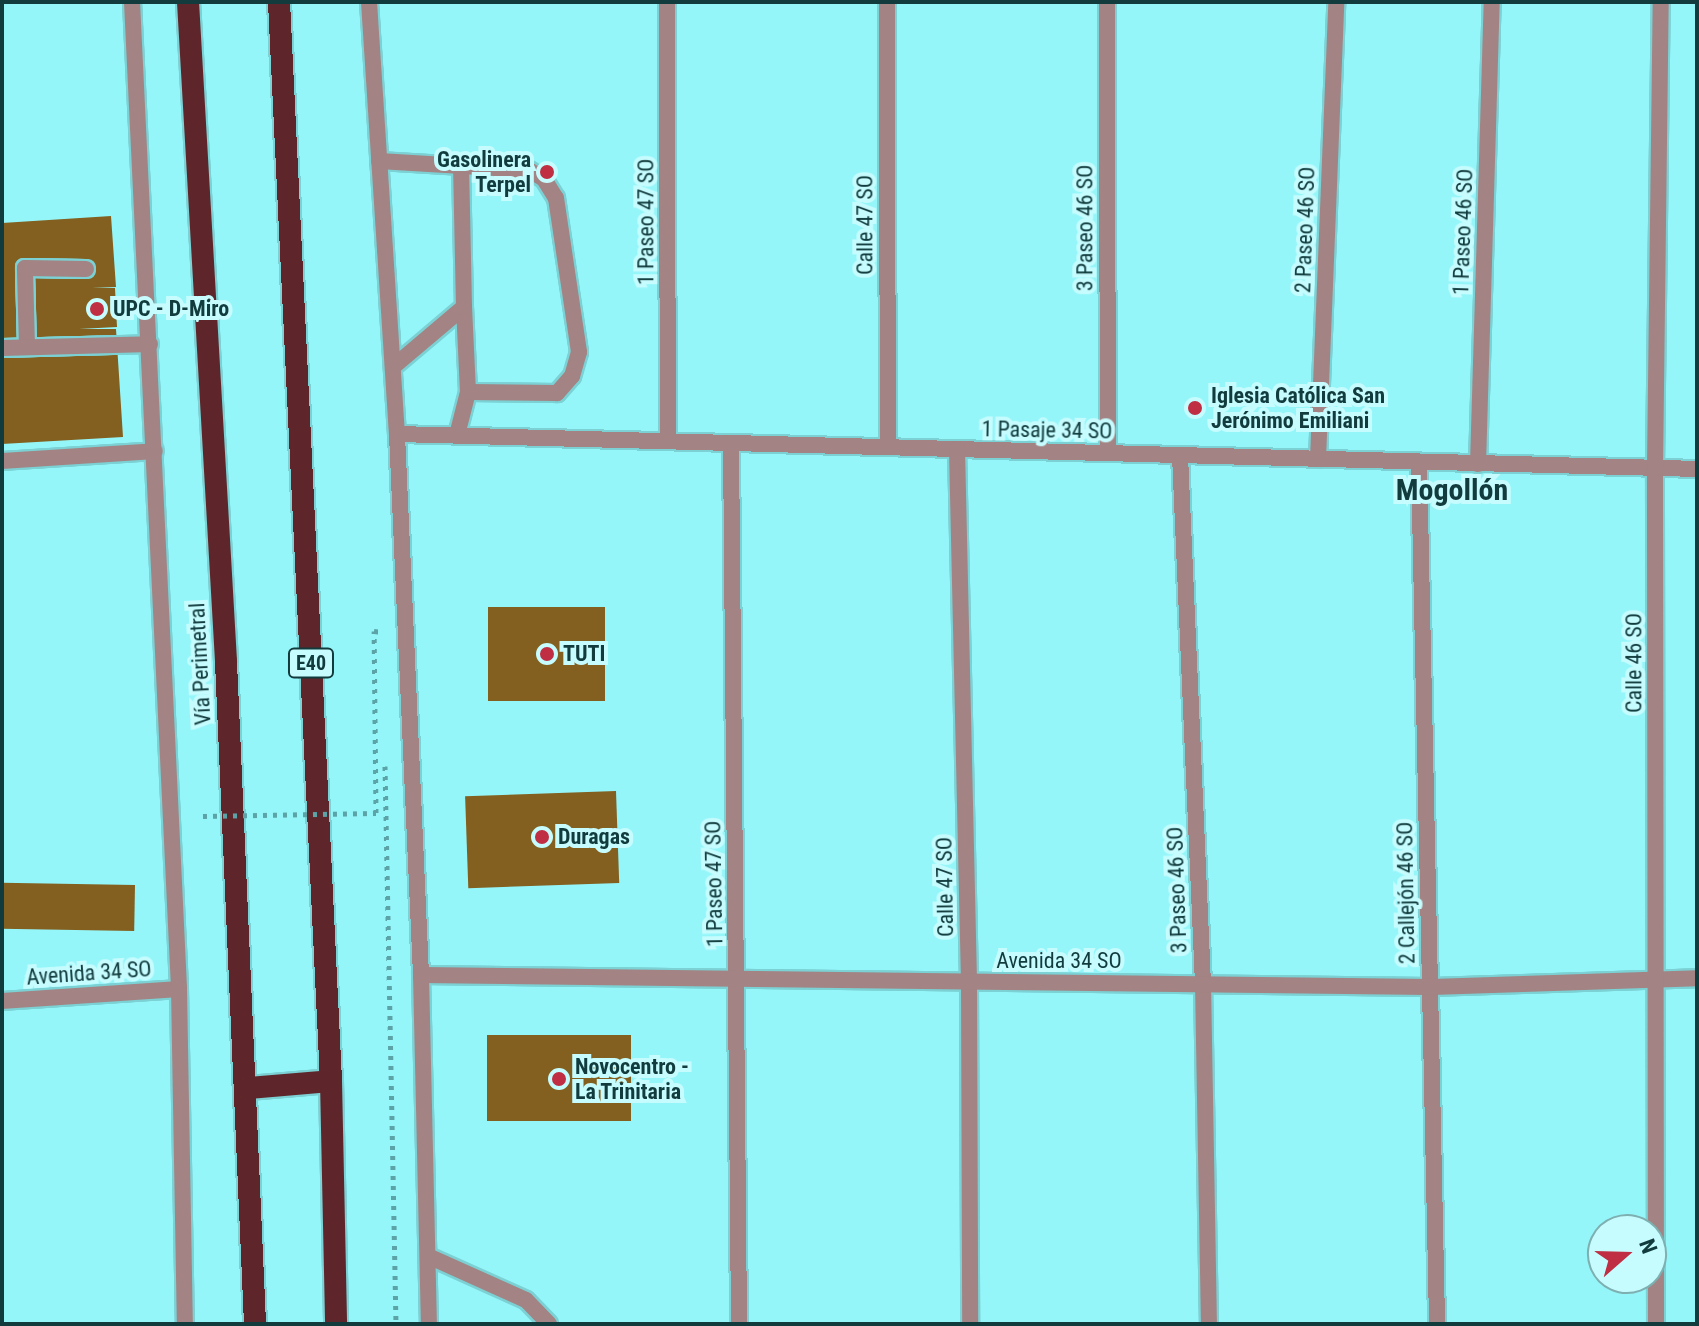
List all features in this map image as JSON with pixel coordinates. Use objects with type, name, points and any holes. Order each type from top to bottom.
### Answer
[{"type":"highway","name":"Vía Perimetral","points":[[188,2],[248,1088],[255,1324]]},
{"type":"highway","name":"E40","points":[[279,2],[331,1081],[336,1324]]},
{"type":"highway","points":[[248,1088],[331,1081]]},
{"type":"street","name":"Vía Perimetral","points":[[132,2],[179,989],[185,1324]]},
{"type":"street","points":[[369,2],[397,434],[421,975],[429,1324]]},
{"type":"street","name":"1 Paseo 47 SO","points":[[667,2],[668,441]]},
{"type":"street","name":"Calle 47 SO","points":[[887,2],[888,447]]},
{"type":"street","name":"3 Paseo 46 SO","points":[[1107,2],[1108,453]]},
{"type":"street","name":"2 Paseo 46 SO","points":[[1318,459],[1336,2]]},
{"type":"street","name":"1 Paseo 46 SO","points":[[1478,464],[1492,2]]},
{"type":"street","name":"Calle 46 SO","points":[[1656,1324],[1655,468],[1661,2]]},
{"type":"street","points":[[379,161],[529,170],[544,179],[556,198],[579,352],[572,376],[557,393],[468,392]]},
{"type":"street","points":[[457,435],[468,392],[461,167]]},
{"type":"street","points":[[27,347],[25,268],[86,269]]},
{"type":"street","points":[[393,367],[464,307]]},
{"type":"street","points":[[2,348],[150,344]]},
{"type":"street","name":"1 Pasaje 34 SO","points":[[397,434],[1697,469]]},
{"type":"street","name":"1 Paseo 47 SO","points":[[731,443],[739,1324]]},
{"type":"street","name":"Calle 47 SO","points":[[957,449],[969,983],[970,1324]]},
{"type":"street","points":[[2,461],[155,451]]},
{"type":"street","name":"3 Paseo 46 SO","points":[[1180,455],[1203,983],[1209,1324]]},
{"type":"street","name":"2 Callejón 46 SO","points":[[1419,462],[1437,1324]]},
{"type":"street","name":"Avenida 34 SO","points":[[421,975],[737,975],[969,983],[1430,987],[1697,978]]},
{"type":"street","name":"Avenida 34 SO","points":[[2,1001],[179,989]]},
{"type":"street","points":[[428,1256],[526,1300],[549,1324]]},
{"type":"path","points":[[203,816],[376,813],[374,631],[382,631],[396,1324]]},
{"type":"building","points":[[111,216],[116,287],[92,288],[115,288],[117,327],[79,329],[116,329],[123,437],[2,444],[2,223]]},
{"type":"building","name":"TUTI","points":[[488,607],[605,607],[605,701],[488,701]]},
{"type":"building","name":"Duragas","points":[[616,791],[619,883],[468,888],[465,796]]},
{"type":"building","points":[[2,883],[135,885],[134,931],[2,929]]},
{"type":"building","name":"Novocentro - La Trinitaria","points":[[487,1035],[631,1035],[631,1121],[487,1121]]},
{"type":"place","name":"Gasolinera Terpel","points":[[547,172]]},
{"type":"place","name":"UPC - D-Miro","points":[[97,309]]},
{"type":"place","name":"Iglesia Católica San Jerónimo Emiliani","points":[[1195,408]]},
{"type":"place","name":"TUTI","points":[[547,654]]},
{"type":"place","name":"Duragas","points":[[542,837]]},
{"type":"place","name":"Novocentro - La Trinitaria","points":[[559,1079]]},
{"type":"district","name":"Mogollón","points":[[1452,490]]}]
